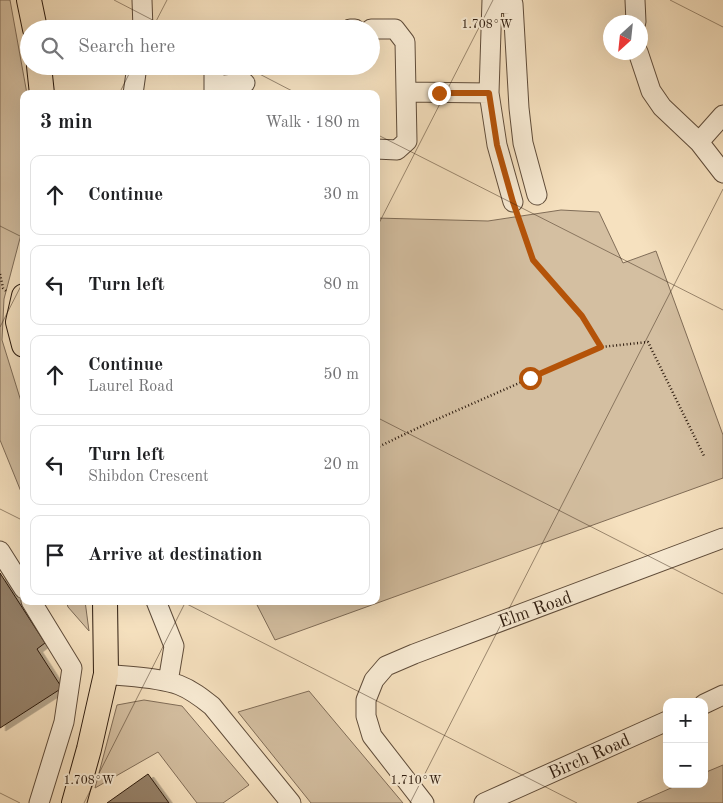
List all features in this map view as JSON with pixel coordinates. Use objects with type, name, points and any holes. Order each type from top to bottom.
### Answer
[{"type":"main road","points":[[29,0],[33,20]]},
{"type":"main road","points":[[41,75],[42,90]]},
{"type":"main road","points":[[20,313],[18,322],[20,330]]},
{"type":"main road","points":[[74,803],[89,749],[106,674],[105,605]]},
{"type":"street","points":[[142,0],[143,20]]},
{"type":"street","points":[[635,0],[636,15]]},
{"type":"street","points":[[513,202],[497,145],[489,93],[492,1],[513,4],[523,143],[536,195]]},
{"type":"street","points":[[380,29],[395,30],[404,42],[407,141],[397,150],[380,149]]},
{"type":"street","points":[[641,60],[651,91],[662,107],[699,142],[723,173]]},
{"type":"street","points":[[134,90],[136,75]]},
{"type":"street","points":[[214,75],[214,90],[246,83]]},
{"type":"street","points":[[406,92],[489,93]]},
{"type":"street","points":[[699,142],[723,115]]},
{"type":"street","name":"Elm Road","points":[[424,803],[372,736],[366,716],[366,700],[374,680],[386,666],[723,538]]},
{"type":"street","points":[[0,551],[20,583]]},
{"type":"street","points":[[33,605],[72,668],[64,722],[39,803]]},
{"type":"street","points":[[158,605],[174,646],[168,682]]},
{"type":"street","points":[[106,674],[168,682],[180,685],[197,694],[212,706],[291,803]]},
{"type":"street","points":[[708,702],[723,695]]},
{"type":"street","name":"Birch Road","points":[[484,803],[663,723]]},
{"type":"path","points":[[513,202],[533,260],[582,316],[601,347]]},
{"type":"path","points":[[380,446],[601,347],[648,342],[704,456]]},
{"type":"shaded area","points":[[0,0],[10,0],[20,55],[20,75],[24,75],[26,90],[20,90],[20,238],[4,299],[2,340],[20,398],[20,489],[0,440]]},
{"type":"shaded area","points":[[561,210],[599,212],[623,263],[656,251],[723,435],[723,478],[380,602],[380,218],[488,221]]},
{"type":"shaded area","points":[[67,605],[86,605],[89,631]]},
{"type":"shaded area","points":[[257,605],[372,605],[275,640]]},
{"type":"shaded area","points":[[309,691],[403,803],[311,803],[238,712]]},
{"type":"shaded area","points":[[144,700],[182,706],[249,785],[223,803],[197,803],[158,752],[95,788],[117,705]]},
{"type":"shaded area","points":[[723,765],[723,803],[637,803],[671,788],[708,788],[708,771]]},
{"type":"building","points":[[0,573],[45,643],[37,649],[62,688],[0,728]]},
{"type":"building","points":[[148,774],[169,803],[107,803]]},
{"type":"route","points":[[439,93],[489,93],[497,145],[513,202],[533,260],[582,316],[601,347],[530,378]]}]
